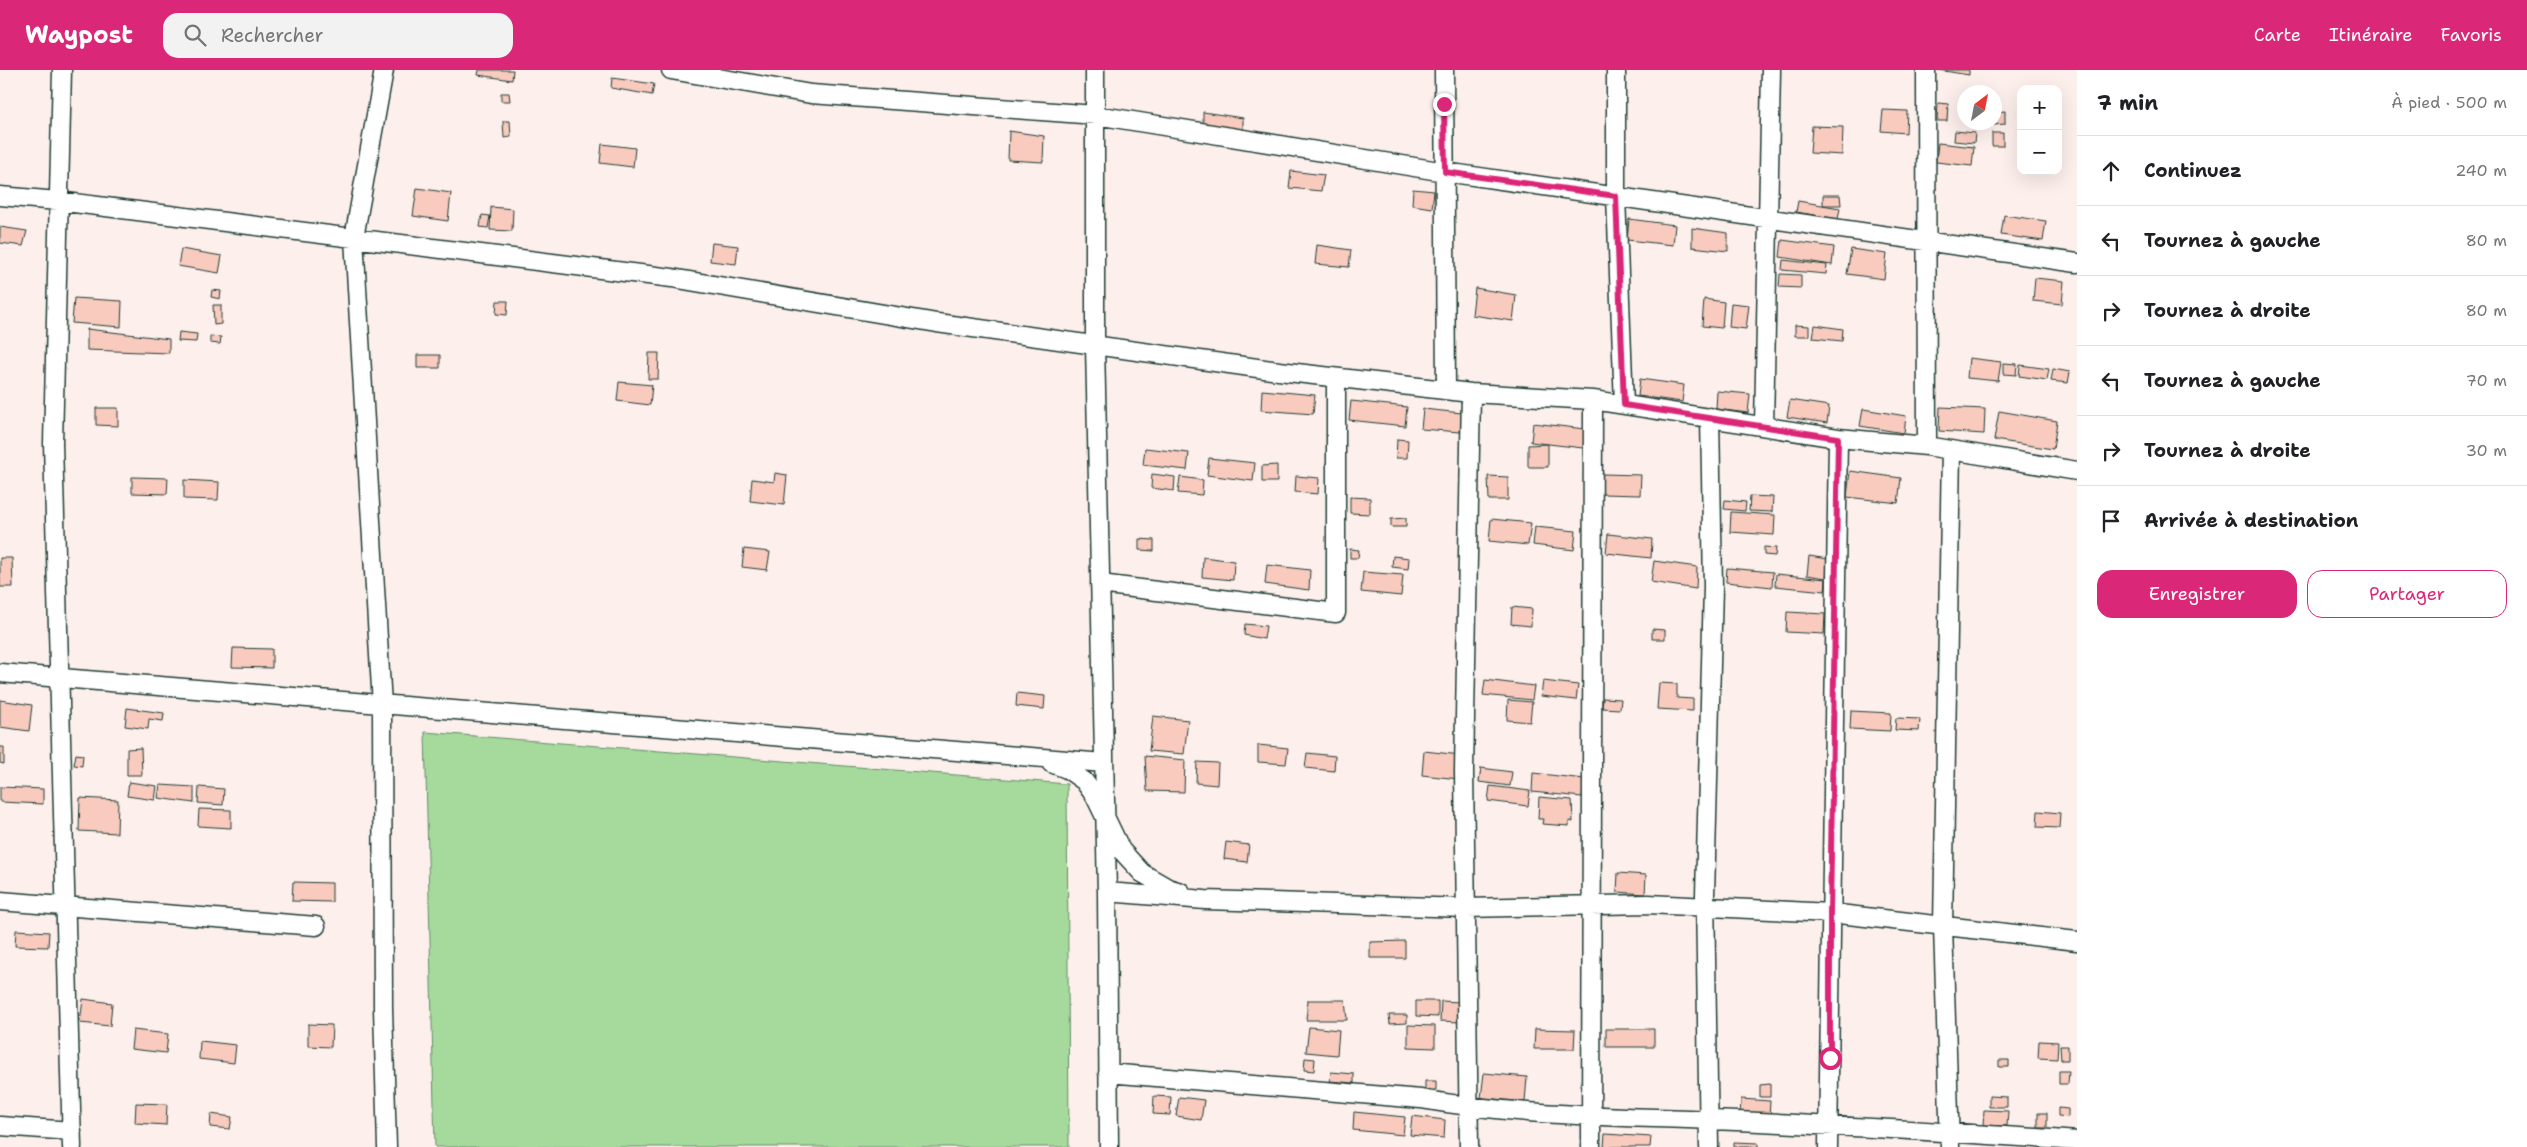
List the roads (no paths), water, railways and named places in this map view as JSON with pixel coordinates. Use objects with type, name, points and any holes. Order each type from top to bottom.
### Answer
[{"type":"street","points":[[0,1126],[72,1139],[52,443],[62,70]]},
{"type":"street","points":[[384,70],[354,238],[382,704],[383,1008],[387,1147]]},
{"type":"street","points":[[671,70],[811,94],[1096,115],[1445,172],[2077,263]]},
{"type":"street","points":[[1096,70],[1095,345],[1106,816],[1109,1147]]},
{"type":"street","points":[[1444,70],[1446,390]]},
{"type":"street","points":[[1616,70],[1616,196],[1624,405]]},
{"type":"street","points":[[1764,426],[1771,70]]},
{"type":"street","points":[[1926,70],[1927,446]]},
{"type":"street","points":[[0,196],[58,201],[672,278],[937,323],[1336,378],[1446,390],[1594,400],[1838,438],[1927,446],[2077,471]]},
{"type":"street","points":[[1100,584],[1336,614],[1336,378]]},
{"type":"street","points":[[1469,1147],[1464,770],[1470,392]]},
{"type":"street","points":[[1591,1147],[1594,400]]},
{"type":"street","points":[[1709,1147],[1704,907],[1713,587],[1710,417]]},
{"type":"street","points":[[1828,1147],[1838,438]]},
{"type":"street","points":[[1950,1139],[1943,926],[1951,450]]},
{"type":"street","points":[[0,672],[1104,763]]},
{"type":"street","points":[[1037,757],[1067,769],[1084,780],[1106,816],[1121,850],[1142,873],[1168,888],[1205,900]]},
{"type":"street","points":[[1107,892],[1205,900],[1466,908],[1648,904],[1830,913],[2077,941]]},
{"type":"street","points":[[0,901],[316,926]]},
{"type":"street","points":[[1108,1073],[1421,1100],[1469,1108],[1591,1116],[1828,1126],[1950,1139],[2077,1141]]}]
